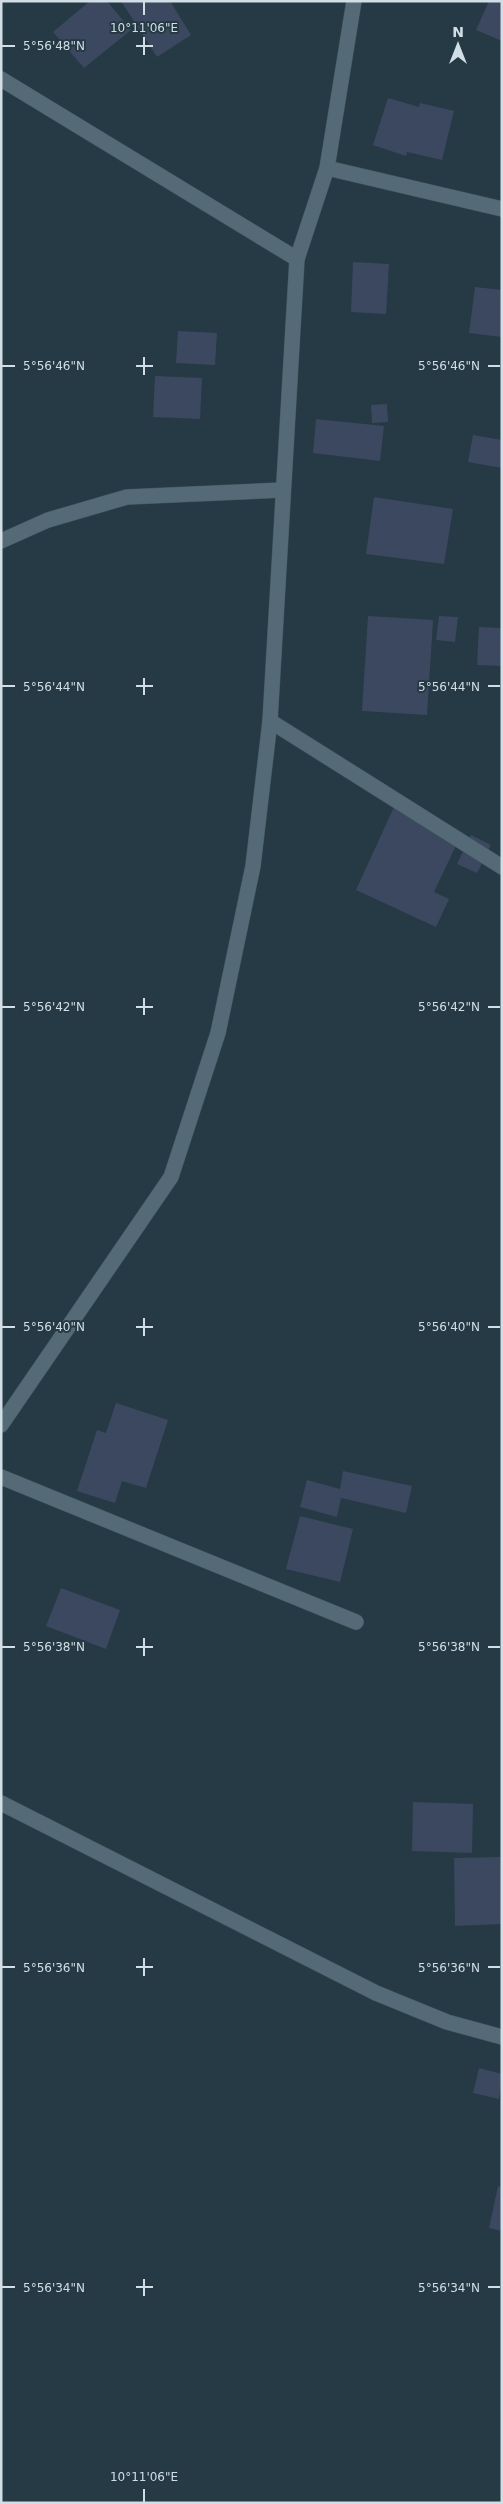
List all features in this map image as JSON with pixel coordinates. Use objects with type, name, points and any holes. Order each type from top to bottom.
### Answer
[{"type":"street","points":[[1,1425],[171,1177],[220,1023],[254,866],[270,721],[297,259],[327,168],[354,1]]},
{"type":"street","points":[[1,79],[297,259]]},
{"type":"street","points":[[327,168],[502,209]]},
{"type":"street","points":[[1,540],[48,520],[127,497],[284,490]]},
{"type":"street","points":[[270,721],[502,868]]},
{"type":"street","points":[[1,1477],[356,1622]]},
{"type":"street","points":[[1,1803],[376,1993],[447,2022],[502,2038]]},
{"type":"building","points":[[90,1],[107,1],[131,30],[84,68],[53,32]]},
{"type":"building","points":[[121,1],[170,1],[191,35],[157,57]]},
{"type":"building","points":[[489,1],[502,1],[502,41],[476,30]]},
{"type":"building","points":[[388,98],[419,107],[420,103],[454,111],[442,160],[407,152],[406,156],[373,145]]},
{"type":"building","points":[[353,262],[389,264],[386,314],[351,312]]},
{"type":"building","points":[[475,287],[502,290],[502,337],[469,333]]},
{"type":"building","points":[[178,331],[217,333],[215,365],[176,363]]},
{"type":"building","points":[[155,376],[202,378],[200,419],[153,417]]},
{"type":"building","points":[[387,404],[388,422],[372,423],[371,405]]},
{"type":"building","points":[[316,419],[384,426],[380,461],[313,453]]},
{"type":"building","points":[[473,435],[502,440],[502,468],[468,462]]},
{"type":"building","points":[[374,497],[453,509],[444,564],[366,554]]},
{"type":"building","points":[[368,616],[433,620],[427,715],[362,711]]},
{"type":"building","points":[[439,616],[458,617],[455,642],[436,640]]},
{"type":"building","points":[[479,627],[502,628],[502,666],[477,665]]},
{"type":"building","points":[[394,807],[460,837],[434,892],[449,899],[436,927],[356,890]]},
{"type":"building","points":[[471,835],[491,845],[477,873],[457,864]]},
{"type":"building","points":[[116,1403],[168,1420],[146,1488],[122,1481],[115,1503],[77,1491],[97,1430],[106,1433]]},
{"type":"building","points":[[343,1471],[412,1486],[406,1513],[341,1498],[337,1517],[300,1507],[307,1480],[340,1489]]},
{"type":"building","points":[[300,1516],[353,1529],[340,1582],[286,1569]]},
{"type":"building","points":[[61,1588],[120,1610],[106,1649],[46,1626]]},
{"type":"building","points":[[413,1802],[473,1804],[472,1853],[412,1851]]},
{"type":"building","points":[[502,1857],[502,1924],[455,1926],[454,1858]]},
{"type":"building","points":[[479,2068],[502,2074],[499,2099],[473,2093]]},
{"type":"building","points":[[498,2186],[502,2187],[502,2231],[489,2228]]}]
